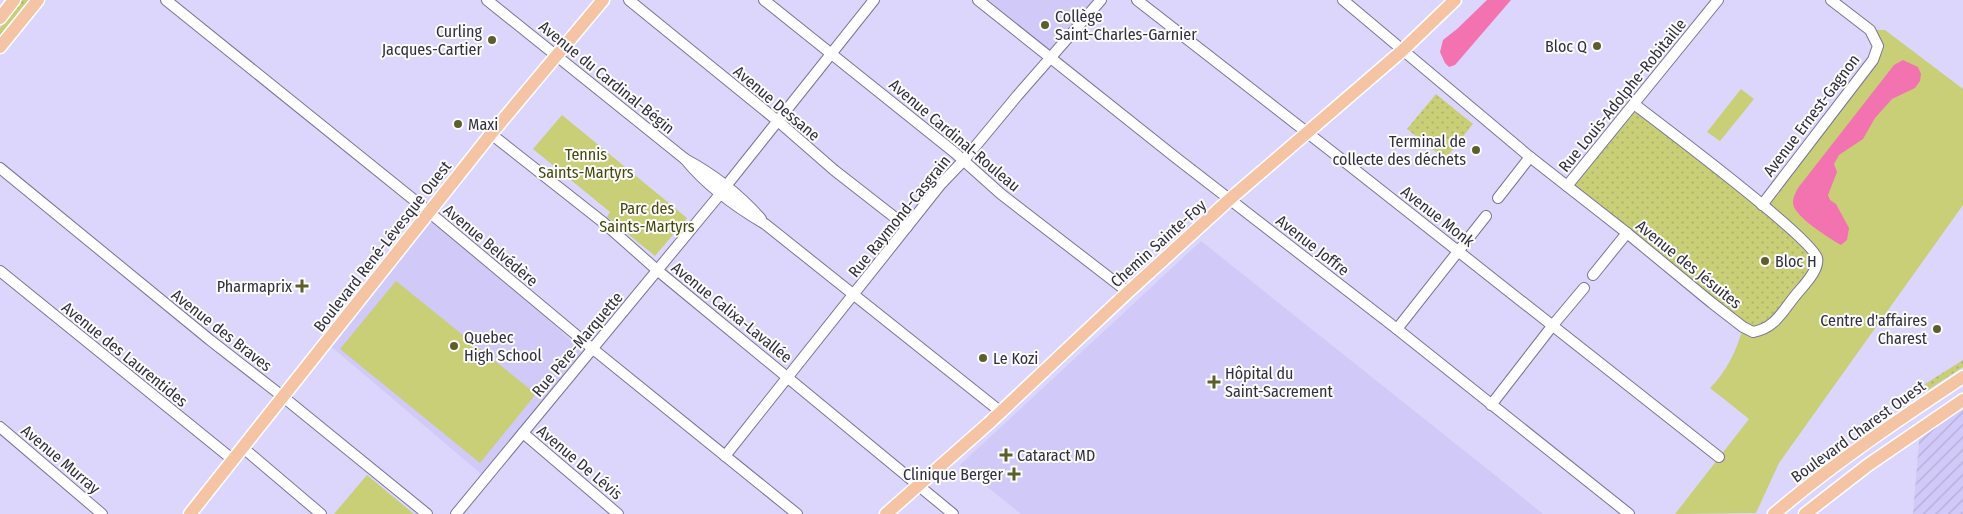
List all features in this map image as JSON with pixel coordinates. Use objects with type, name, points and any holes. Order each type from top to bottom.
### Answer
[{"type":"main road","points":[[0,18],[14,0]]},
{"type":"main road","points":[[0,47],[38,0]]},
{"type":"main road","name":"Boulevard René-Lévesque Ouest","points":[[190,514],[491,134],[603,0]]},
{"type":"main road","name":"Chemin Sainte-Foy","points":[[886,514],[1000,412],[1230,199],[1403,50],[1455,0]]},
{"type":"main road","name":"Boulevard Charest Ouest","points":[[1774,514],[1858,447],[1963,376]]},
{"type":"main road","name":"Boulevard Charest Ouest","points":[[1805,514],[1868,465],[1963,400]]},
{"type":"street","name":"Avenue Belvédère","points":[[166,0],[429,212],[593,349],[797,514]]},
{"type":"street","name":"Avenue du Cardinal-Bégin","points":[[487,0],[685,158],[702,168],[723,189],[752,208],[765,224],[1000,412]]},
{"type":"street","name":"Avenue Dessane","points":[[628,0],[834,170],[907,227]]},
{"type":"street","name":"Avenue Cardinal-Rouleau","points":[[764,0],[964,160],[1001,194],[1128,292]]},
{"type":"street","name":"Rue Père-Marquette","points":[[456,514],[778,122],[874,0]]},
{"type":"street","name":"Avenue Joffre","points":[[978,0],[1397,328],[1629,514]]},
{"type":"street","name":"Rue Raymond-Casgrain","points":[[725,456],[941,184],[964,160],[1101,0]]},
{"type":"street","name":"Avenue Monk","points":[[1137,0],[1719,457]]},
{"type":"street","name":"Avenue des Jésuites","points":[[1343,0],[1530,157],[1743,327],[1753,332],[1770,327],[1817,266],[1817,258],[1810,246],[1762,205],[1634,104]]},
{"type":"street","name":"Rue Louis-Adolphe-Robitaille","points":[[1567,186],[1718,0]]},
{"type":"street","name":"Avenue Ernest-Gagnon","points":[[1762,205],[1873,60],[1878,46],[1870,30],[1831,0]]},
{"type":"street","name":"Avenue Calixa-Lavallée","points":[[491,134],[604,223],[657,270],[952,514]]},
{"type":"street","points":[[1498,198],[1530,157]]},
{"type":"street","name":"Avenue des Braves","points":[[0,168],[427,514]]},
{"type":"street","points":[[1397,328],[1486,216]]},
{"type":"street","points":[[1593,274],[1626,233]]},
{"type":"street","name":"Avenue des Laurentides","points":[[0,271],[104,358],[232,459]]},
{"type":"street","points":[[1491,405],[1584,288]]},
{"type":"street","name":"Avenue Murray","points":[[0,427],[102,514]]},
{"type":"street","name":"Avenue De Lévis","points":[[523,433],[618,514]]},
{"type":"street","points":[[242,447],[322,514]]},
{"type":"shaded area","name":"Collège Saint-Charles-Garnier","points":[[978,0],[1102,0],[1051,58]]},
{"type":"shaded area","points":[[1487,0],[1511,0],[1455,65],[1449,67],[1440,52],[1443,40]]},
{"type":"shaded area","points":[[1903,60],[1918,67],[1921,74],[1920,81],[1915,88],[1892,99],[1875,118],[1863,139],[1839,155],[1834,164],[1837,172],[1828,195],[1830,200],[1836,204],[1849,228],[1847,240],[1841,245],[1815,228],[1797,212],[1794,207],[1794,198],[1798,188],[1894,65]]},
{"type":"shaded area","name":"Quebec High School","points":[[429,212],[459,237],[580,349],[581,353],[486,478],[327,343]]},
{"type":"shaded area","name":"Hôpital du Saint-Sacrement","points":[[1201,241],[1543,514],[1021,514],[960,465]]},
{"type":"shaded area","points":[[1963,399],[1963,514],[1913,514],[1920,429]]},
{"type":"green space","points":[[22,0],[35,0],[0,44],[0,28]]},
{"type":"green space","points":[[1870,30],[1885,30],[1963,89],[1963,205],[1779,463],[1756,513],[1675,514],[1749,419],[1710,388],[1731,360],[1743,327],[1764,330],[1811,276],[1817,258],[1762,205],[1878,46]]},
{"type":"green space","points":[[1741,89],[1754,99],[1720,141],[1707,132]]},
{"type":"green space","points":[[1436,94],[1473,124],[1445,159],[1407,129]]},
{"type":"green space","points":[[1634,104],[1810,246],[1817,266],[1770,327],[1753,332],[1567,186]]},
{"type":"green space","points":[[562,115],[687,218],[655,256],[607,217],[610,212],[533,149]]},
{"type":"green space","points":[[396,281],[536,394],[480,463],[340,349]]},
{"type":"green space","points":[[1963,360],[1963,367],[1928,390],[1926,389],[1925,384]]},
{"type":"green space","points":[[367,475],[414,514],[334,514]]},
{"type":"place","name":"Collège Saint-Charles-Garnier","points":[[1045,25]]},
{"type":"place","name":"Curling Jacques-Cartier","points":[[492,40]]},
{"type":"place","name":"Bloc Q","points":[[1597,46]]},
{"type":"place","name":"Maxi","points":[[458,124]]},
{"type":"place","name":"Terminal de collecte des déchets","points":[[1476,150]]},
{"type":"place","name":"Bloc H","points":[[1765,261]]},
{"type":"place","name":"Pharmaprix","points":[[302,286]]},
{"type":"place","name":"Centre d'affaires Charest","points":[[1937,329]]},
{"type":"place","name":"Quebec High School","points":[[454,346]]},
{"type":"place","name":"Le Kozi","points":[[983,358]]},
{"type":"place","name":"Hôpital du Saint-Sacrement","points":[[1214,382]]},
{"type":"place","name":"Cataract MD","points":[[1006,455]]},
{"type":"place","name":"Clinique Berger","points":[[1014,474]]},
{"type":"park label","name":"Tennis Saints-Martyrs","points":[[586,163]]},
{"type":"park label","name":"Parc des Saints-Martyrs","points":[[647,217]]}]
